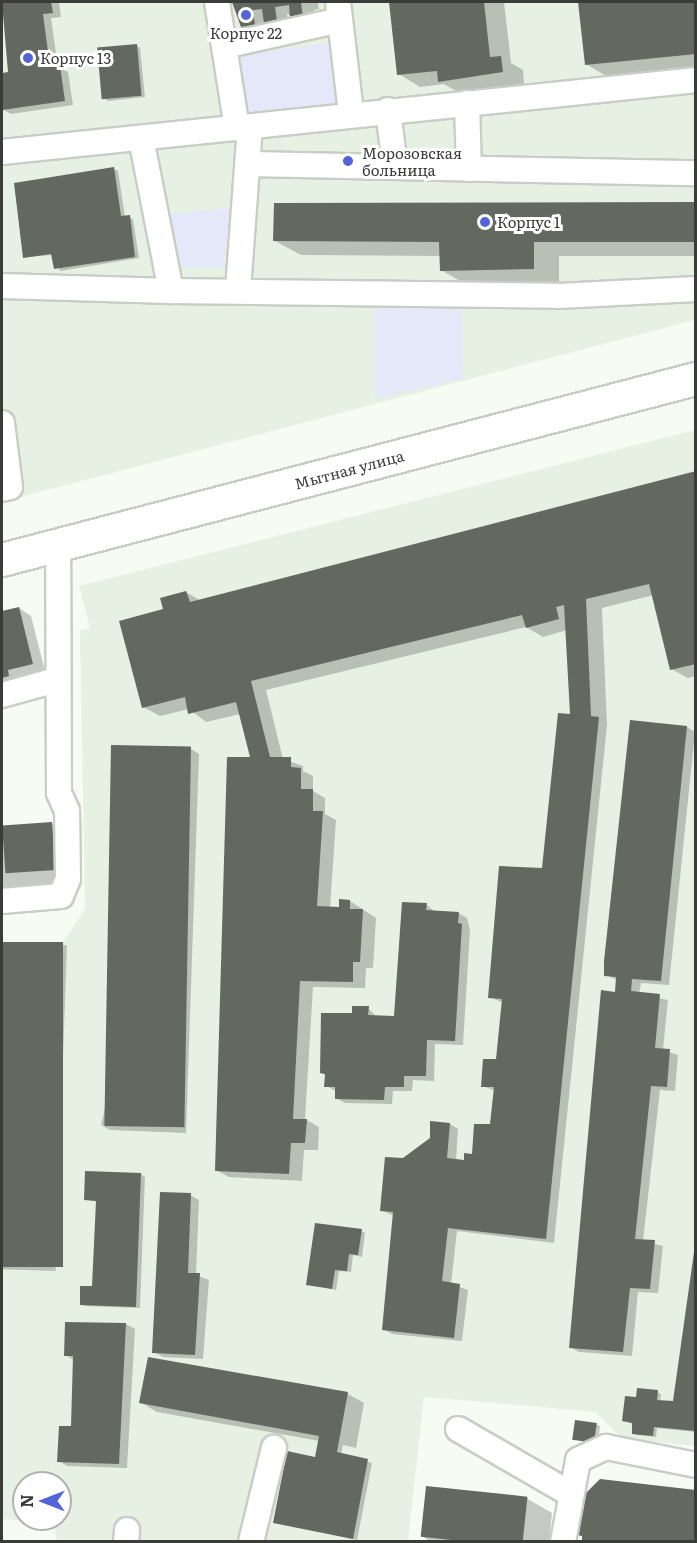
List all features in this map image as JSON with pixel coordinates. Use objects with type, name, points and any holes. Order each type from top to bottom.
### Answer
[{"type":"main road","name":"Мытная улица","points":[[2,560],[696,379]]},
{"type":"lane","points":[[217,2],[224,46],[244,128],[250,164],[238,290]]},
{"type":"lane","points":[[224,46],[339,10],[351,113]]},
{"type":"lane","points":[[2,152],[244,128],[351,113],[696,80]]},
{"type":"lane","points":[[467,103],[469,169]]},
{"type":"lane","points":[[388,110],[394,167]]},
{"type":"lane","points":[[141,138],[171,291]]},
{"type":"lane","points":[[250,164],[696,173]]},
{"type":"lane","points":[[2,286],[171,291],[238,290],[558,296],[696,289]]},
{"type":"lane","points":[[2,423],[10,487],[2,489]]},
{"type":"lane","points":[[2,901],[61,896],[68,879],[67,811],[58,792],[56,680],[58,545]]},
{"type":"lane","points":[[2,695],[56,680]]},
{"type":"lane","points":[[458,1429],[569,1493]]},
{"type":"lane","points":[[563,1542],[569,1493],[578,1460],[606,1447],[696,1465]]},
{"type":"lane","points":[[251,1542],[274,1448]]},
{"type":"shaded area","name":"Морозовская больница","points":[[2,2],[695,2],[695,320],[2,502]]},
{"type":"shaded area","points":[[339,42],[347,104],[244,116],[237,55]]},
{"type":"shaded area","points":[[232,208],[223,268],[179,268],[167,214]]},
{"type":"shaded area","points":[[462,307],[463,379],[375,399],[375,309]]},
{"type":"shaded area","points":[[695,430],[695,1446],[623,1439],[595,1412],[424,1397],[408,1541],[57,1541],[55,1531],[72,1531],[72,1471],[12,1471],[12,1520],[2,1519],[2,942],[63,942],[85,909],[80,631],[90,628],[79,586]]},
{"type":"building","name":"Корпус 13","points":[[2,2],[51,2],[53,13],[43,14],[50,67],[60,66],[65,101],[2,110],[2,73],[8,72]]},
{"type":"building","name":"Корпус 22","points":[[232,2],[301,2],[303,18],[290,19],[289,5],[275,7],[278,28],[265,30],[262,9],[253,10],[255,25],[241,27]]},
{"type":"building","points":[[389,2],[484,2],[490,57],[501,56],[503,72],[438,82],[437,71],[397,75]]},
{"type":"building","points":[[578,2],[696,2],[696,54],[585,65]]},
{"type":"building","points":[[137,44],[142,96],[102,99],[97,47]]},
{"type":"building","points":[[114,167],[121,216],[130,215],[135,257],[54,269],[51,254],[23,258],[14,183]]},
{"type":"building","name":"Корпус 1","points":[[696,202],[696,242],[534,242],[534,269],[440,271],[439,242],[273,241],[274,203]]},
{"type":"building","points":[[696,471],[696,664],[670,670],[649,584],[586,599],[591,716],[599,717],[546,1239],[448,1228],[442,1281],[460,1284],[454,1338],[382,1330],[393,1212],[380,1211],[385,1157],[403,1158],[430,1138],[430,1121],[450,1123],[447,1158],[464,1160],[464,1153],[472,1154],[474,1124],[490,1124],[494,1087],[481,1087],[483,1059],[496,1059],[502,999],[488,998],[499,866],[542,868],[558,713],[570,714],[564,605],[556,607],[559,619],[526,628],[522,615],[251,681],[270,757],[291,757],[291,767],[301,768],[301,789],[313,789],[313,811],[323,811],[317,906],[339,907],[339,899],[350,900],[350,909],[363,909],[360,962],[353,962],[353,982],[300,981],[293,1119],[307,1119],[305,1143],[291,1143],[289,1174],[215,1171],[227,757],[250,757],[236,702],[188,714],[185,697],[142,708],[119,621],[163,609],[160,598],[186,591],[190,602]]},
{"type":"building","points":[[19,607],[33,664],[8,670],[9,676],[2,678],[2,611]]},
{"type":"building","points":[[630,720],[687,726],[661,981],[632,979],[631,991],[660,994],[655,1048],[670,1049],[667,1087],[651,1086],[635,1239],[655,1240],[650,1289],[630,1288],[623,1352],[569,1348],[601,990],[615,992],[616,977],[604,976],[604,961]]},
{"type":"building","points":[[111,745],[191,746],[184,1127],[104,1126]]},
{"type":"building","points":[[52,822],[55,870],[5,873],[2,825]]},
{"type":"building","points":[[402,902],[427,903],[426,910],[459,912],[458,923],[462,924],[455,1041],[427,1040],[426,1076],[404,1076],[404,1087],[385,1087],[384,1100],[335,1099],[335,1087],[324,1087],[325,1074],[320,1073],[321,1013],[352,1013],[352,1006],[369,1006],[368,1015],[394,1016]]},
{"type":"building","points":[[2,942],[63,942],[63,1267],[2,1267]]},
{"type":"building","points":[[85,1171],[141,1173],[136,1307],[80,1305],[80,1286],[92,1286],[96,1201],[84,1200]]},
{"type":"building","points":[[160,1192],[191,1193],[188,1273],[200,1273],[195,1355],[152,1353]]},
{"type":"building","points":[[315,1223],[362,1229],[358,1255],[349,1254],[347,1271],[335,1270],[332,1289],[306,1285]]},
{"type":"building","points":[[696,1238],[696,1431],[654,1427],[653,1436],[632,1434],[632,1423],[622,1421],[625,1396],[636,1397],[637,1388],[658,1390],[657,1400],[673,1401]]},
{"type":"building","points":[[65,1322],[126,1323],[119,1464],[57,1462],[59,1426],[71,1426],[73,1356],[64,1356]]},
{"type":"building","points":[[148,1357],[348,1392],[337,1452],[368,1459],[353,1539],[273,1523],[287,1451],[315,1457],[319,1436],[139,1403]]},
{"type":"building","points":[[575,1420],[597,1423],[594,1443],[572,1440]]},
{"type":"building","points":[[600,1479],[696,1490],[696,1542],[582,1542],[582,1536],[577,1535],[582,1497]]},
{"type":"building","points":[[426,1486],[527,1497],[523,1542],[471,1542],[421,1537]]},
{"type":"place","name":"Корпус 22","points":[[246,15]]},
{"type":"place","name":"Корпус 13","points":[[28,58]]},
{"type":"place","name":"Морозовская больница","points":[[348,161]]},
{"type":"place","name":"Корпус 1","points":[[485,222]]}]
